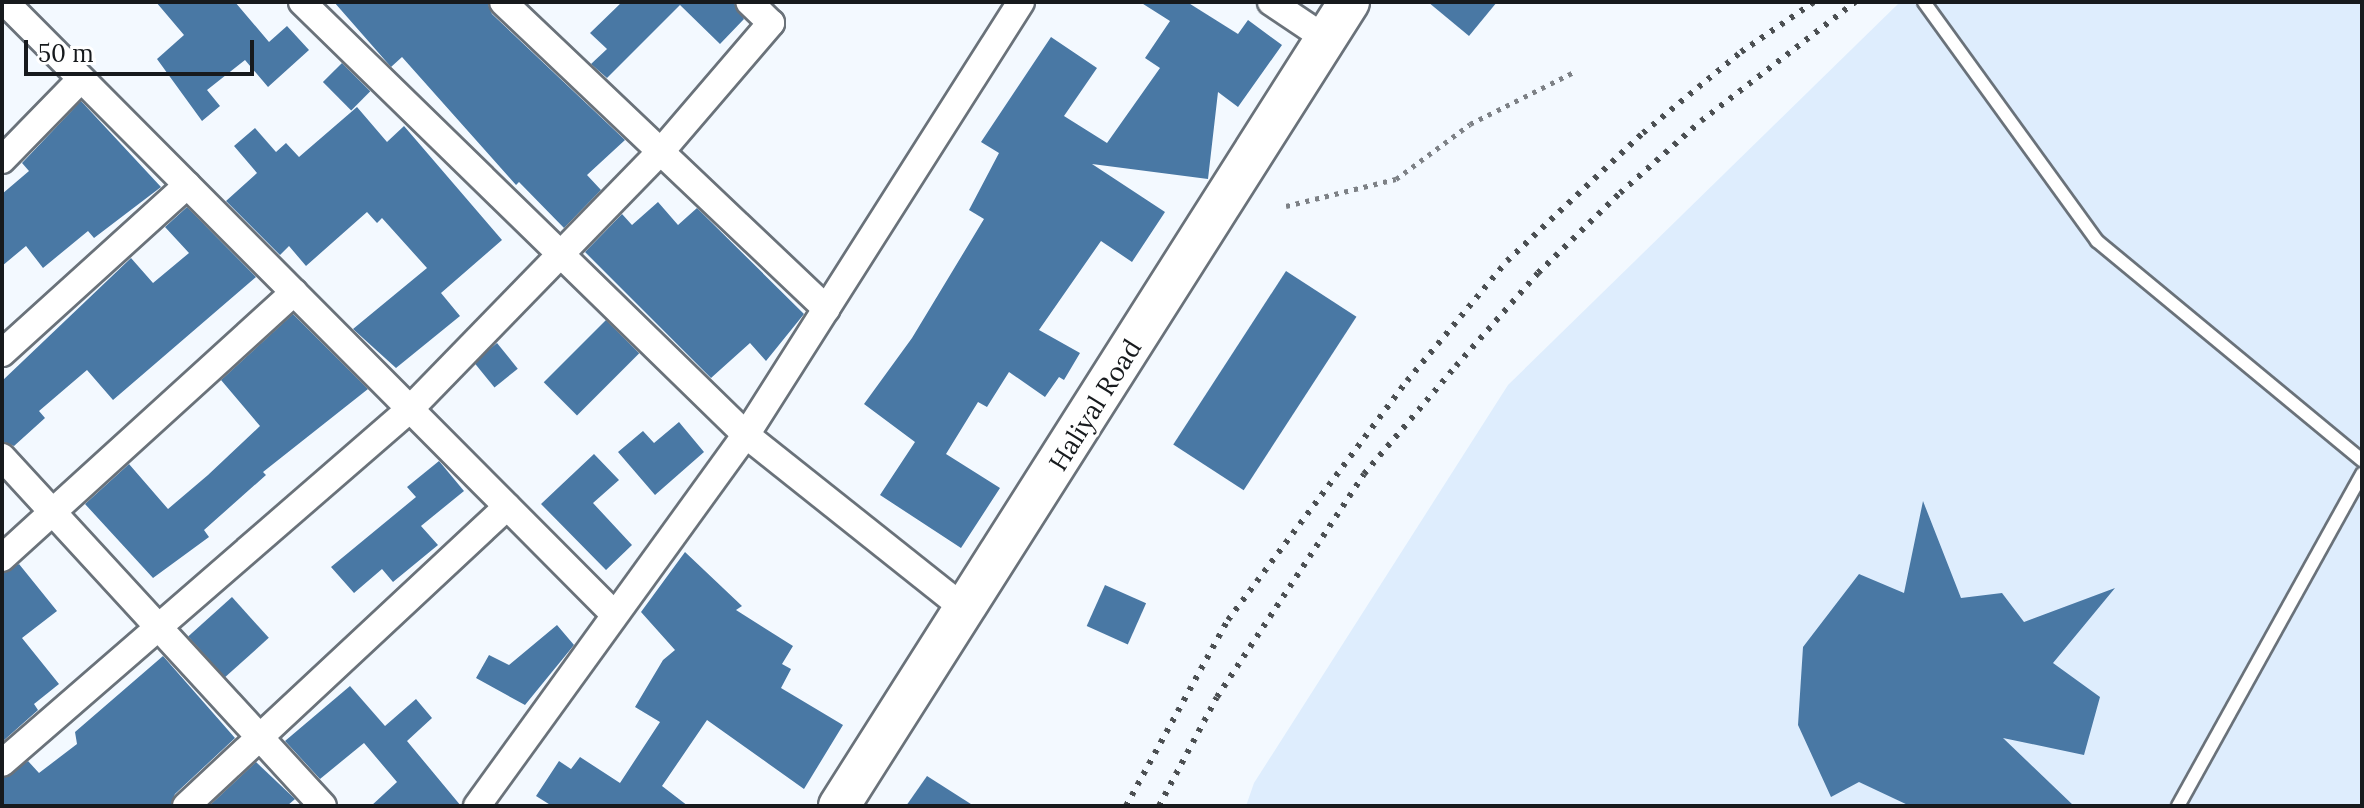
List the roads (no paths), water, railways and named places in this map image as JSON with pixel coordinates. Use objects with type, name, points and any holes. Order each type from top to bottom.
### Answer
[{"type":"main road","name":"Haliyal Road","points":[[839,806],[1349,2]]},
{"type":"street","points":[[5,2],[614,614]]},
{"type":"street","points":[[302,2],[746,435],[966,610]]},
{"type":"street","points":[[503,2],[663,149],[826,309]]},
{"type":"street","points":[[2,763],[410,409],[663,149],[771,23],[749,2]]},
{"type":"street","points":[[477,806],[746,435],[1021,2]]},
{"type":"street","points":[[1271,2],[1326,39]]},
{"type":"street","points":[[2,160],[81,79]]},
{"type":"street","points":[[2,353],[187,185]]},
{"type":"street","points":[[2,558],[294,292]]},
{"type":"street","points":[[2,457],[156,629],[323,806]]},
{"type":"street","points":[[186,806],[261,740],[507,507]]},
{"type":"lane","points":[[1924,2],[2097,241],[2362,460]]},
{"type":"lane","points":[[2178,806],[2362,474]]},
{"type":"railway","points":[[1126,806],[1228,620],[1407,381],[1507,261],[1643,133],[1741,52],[1814,2]]},
{"type":"railway","points":[[1159,806],[1217,697],[1364,474],[1456,366],[1538,273],[1620,193],[1701,121],[1855,2]]}]
